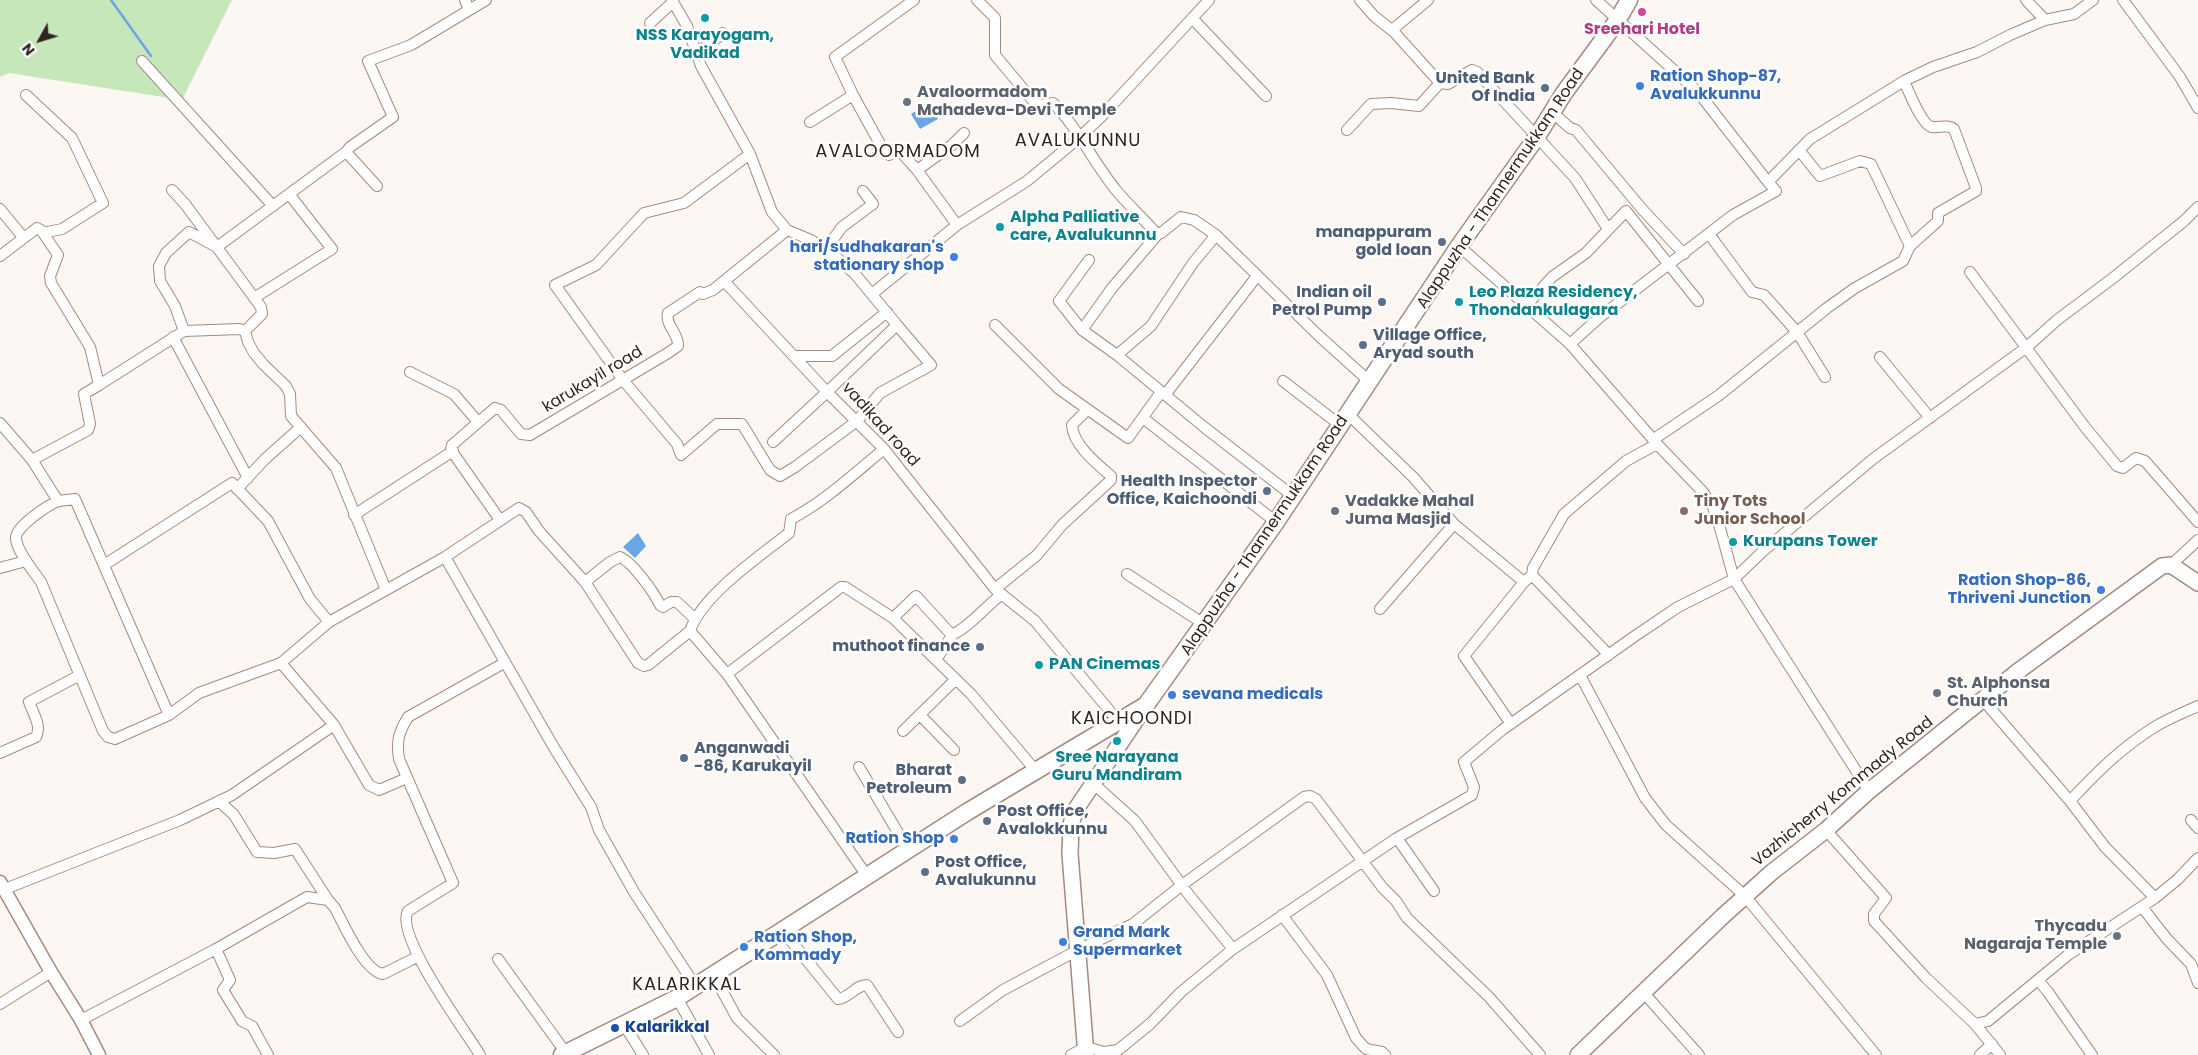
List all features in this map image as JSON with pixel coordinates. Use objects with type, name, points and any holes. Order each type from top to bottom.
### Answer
[{"type":"main road","name":"Alappuzha - Thannermukkam Road","points":[[564,1054],[625,1026],[696,987],[967,812],[1146,705],[1276,522],[1460,246],[1536,138],[1552,112],[1618,21],[1629,0]]},
{"type":"main road","points":[[2171,565],[2198,583]]},
{"type":"main road","name":"Vazhicherry Kommady Road","points":[[1578,1055],[1745,896],[1772,872],[1826,830],[1869,791],[1984,701],[2017,672],[2162,566],[2171,565]]},
{"type":"main road","points":[[1086,1051],[1071,872],[1071,824],[1076,809],[1146,705]]},
{"type":"street","points":[[464,0],[469,10]]},
{"type":"street","points":[[217,247],[393,117],[368,61],[411,45],[486,0]]},
{"type":"street","points":[[914,0],[835,56],[853,95],[885,153],[889,155],[898,149],[917,170],[957,225]]},
{"type":"street","points":[[978,0],[995,18],[995,55],[1034,102],[1041,105],[1053,103],[1069,118],[1079,138],[1116,190],[1158,234]]},
{"type":"street","points":[[872,294],[957,225],[1027,181],[1079,138],[1103,115],[1209,0]]},
{"type":"street","points":[[1360,0],[1374,16],[1392,30],[1440,83],[1448,84],[1474,70],[1575,178],[1608,229]]},
{"type":"street","points":[[1392,30],[1428,0]]},
{"type":"street","points":[[1570,344],[1600,317],[1733,215],[1776,191],[1698,92],[1596,0]]},
{"type":"street","points":[[2026,0],[2045,20]]},
{"type":"street","points":[[1768,182],[1799,150],[1826,129],[1904,81],[1933,67],[1977,52],[2010,34],[2045,20],[2074,14],[2093,0]]},
{"type":"street","points":[[2124,0],[2180,77],[2198,108]]},
{"type":"street","points":[[650,24],[673,1],[687,26],[701,66],[750,154],[772,212],[787,230],[826,249],[854,274],[932,365],[880,393],[857,422],[780,476],[770,470],[742,424],[717,424],[681,455],[676,444],[623,380],[554,285],[596,265],[644,213],[684,203],[750,154]]},
{"type":"street","points":[[1192,18],[1266,96]]},
{"type":"street","points":[[697,54],[723,33]]},
{"type":"street","points":[[142,61],[273,206]]},
{"type":"street","points":[[1511,724],[1464,656],[1528,578],[1564,514],[1626,461],[1718,396],[1855,288],[1903,261],[1910,246],[1936,224],[1938,213],[1941,210],[1974,193],[1976,188],[1954,129],[1950,126],[1932,127],[1924,122],[1904,81]]},
{"type":"street","points":[[1347,130],[1371,104],[1392,102],[1419,106],[1440,83]]},
{"type":"street","points":[[26,95],[72,138],[103,203],[62,229],[43,233]]},
{"type":"street","points":[[810,122],[853,95]]},
{"type":"street","points":[[1552,112],[1570,128],[1576,130],[1642,209],[1684,254]]},
{"type":"street","points":[[917,170],[952,146],[964,133]]},
{"type":"street","points":[[1799,150],[1820,176],[1860,161],[1872,164],[1910,246]]},
{"type":"street","points":[[346,152],[377,186]]},
{"type":"street","points":[[172,190],[261,307],[262,314],[245,331]]},
{"type":"street","points":[[826,249],[842,227],[873,204],[863,190]]},
{"type":"street","points":[[254,298],[332,249],[289,194]]},
{"type":"street","points":[[1071,1055],[1086,1051],[1104,1052],[1118,1050],[1150,1024],[1181,992],[1233,949],[1397,838],[1472,794],[1474,787],[1464,765],[1466,760],[1511,724],[1678,607],[1734,579],[1762,552],[1873,459],[2027,347],[2057,320],[2113,278],[2198,207]]},
{"type":"street","points":[[0,209],[23,237]]},
{"type":"street","points":[[1526,306],[1552,277],[1586,252],[1626,211],[1698,301]]},
{"type":"street","points":[[1082,330],[1112,288],[1158,234],[1183,217],[1194,220],[1216,235],[1370,382]]},
{"type":"street","points":[[0,256],[37,228],[43,233],[58,255],[50,276],[51,283],[90,347],[100,385]]},
{"type":"street","name":"karukayil road","points":[[453,451],[452,445],[492,410],[498,408],[521,434],[530,435],[678,346],[668,321],[668,313],[700,292],[703,294],[714,290],[787,230]]},
{"type":"street","points":[[184,331],[175,306],[160,281],[159,266],[166,253],[190,232],[217,247]]},
{"type":"street","points":[[1709,234],[1752,292],[1764,295],[1797,332],[1825,377]]},
{"type":"street","points":[[1118,356],[1151,326],[1193,263],[1216,235]]},
{"type":"street","points":[[1460,246],[1570,344],[1655,442],[1702,491],[1712,507],[1734,579],[1869,791]]},
{"type":"street","points":[[1089,260],[1058,301],[1082,330],[1118,356],[1163,394],[1293,496]]},
{"type":"street","points":[[1970,272],[2117,466],[2123,468],[2136,458],[2145,461],[2198,522]]},
{"type":"street","points":[[995,325],[1052,383],[1128,438],[1257,276]]},
{"type":"street","points":[[724,281],[827,392],[773,442]]},
{"type":"street","points":[[794,356],[832,356],[887,312]]},
{"type":"street","name":"vadikad road","points":[[897,325],[827,392],[884,449],[998,592],[1035,620],[1119,722]]},
{"type":"street","points":[[32,460],[88,430],[90,424],[84,394],[174,337],[184,331],[240,329],[245,331]]},
{"type":"street","points":[[245,331],[254,353],[286,386],[290,394],[291,416],[336,468],[386,590]]},
{"type":"street","points":[[174,337],[248,478]]},
{"type":"street","points":[[1880,358],[1930,418]]},
{"type":"street","points":[[410,372],[454,394],[478,422]]},
{"type":"street","points":[[1283,381],[1344,420],[1413,476],[1454,524],[1528,578],[1609,655]]},
{"type":"street","points":[[936,660],[953,634],[961,631],[1036,555],[1062,525],[1111,480],[1111,476],[1082,446],[1072,431],[1072,425],[1087,410]]},
{"type":"street","points":[[1143,418],[1276,522]]},
{"type":"street","points":[[0,423],[32,460],[58,502]]},
{"type":"street","points":[[237,489],[265,459],[301,428]]},
{"type":"street","points":[[169,715],[75,499],[58,502],[23,524],[16,532],[15,540],[26,561],[41,582],[103,731],[108,737],[115,739],[169,715],[199,694],[281,663],[329,622],[445,557],[519,508],[526,512],[539,532],[585,582],[620,638],[638,662],[644,666],[648,665],[690,631],[694,618],[729,581],[789,533],[792,519],[847,480],[884,449]]},
{"type":"street","points":[[354,515],[453,451],[500,520]]},
{"type":"street","points":[[104,565],[232,483],[268,521],[310,598],[329,622]]},
{"type":"street","points":[[1380,609],[1454,524]]},
{"type":"street","points":[[2171,565],[2198,540]]},
{"type":"street","points":[[445,557],[504,663],[570,776],[591,807],[599,830],[634,892],[696,987]]},
{"type":"street","points":[[585,582],[610,562],[620,557],[625,559],[646,583],[660,605],[663,607],[671,602],[677,602],[694,618]]},
{"type":"street","points":[[0,568],[26,561]]},
{"type":"street","points":[[1128,574],[1204,624]]},
{"type":"street","points":[[727,674],[841,587],[852,590],[893,618],[936,660],[983,708],[1036,771]]},
{"type":"street","points":[[893,618],[916,596],[953,634]]},
{"type":"street","points":[[690,631],[727,674],[867,876]]},
{"type":"street","points":[[281,663],[334,725],[366,782],[379,790],[407,778]]},
{"type":"street","points":[[480,1055],[417,957],[405,924],[404,917],[408,911],[453,883],[407,778],[396,745],[399,732],[408,717],[504,663]]},
{"type":"street","points":[[0,753],[36,737],[39,731],[30,702],[80,675]]},
{"type":"street","points":[[1580,675],[1645,798],[1666,825],[1745,896],[1876,1055]]},
{"type":"street","points":[[903,731],[955,680]]},
{"type":"street","points":[[1984,701],[2070,802],[2105,847],[2156,898]]},
{"type":"street","points":[[2070,802],[2099,769],[2126,746],[2154,727],[2198,706]]},
{"type":"street","points":[[920,715],[954,750]]},
{"type":"street","points":[[99,1055],[81,1020],[51,972],[2,885],[180,820],[232,795],[334,725]]},
{"type":"street","points":[[859,767],[909,851]]},
{"type":"street","points":[[1094,784],[1135,821],[1182,885],[1233,949]]},
{"type":"street","points":[[960,1021],[1003,990],[1078,950],[1133,924],[1182,885],[1304,797],[1310,796],[1316,799],[1382,887],[1396,901],[1407,918],[1489,997],[1540,1055]]},
{"type":"street","points":[[219,801],[234,815],[257,852],[274,853],[295,849],[335,908],[368,965],[377,973],[383,974],[417,957]]},
{"type":"street","points":[[1826,830],[1886,898],[1874,914],[1874,921],[1926,978],[1975,1024],[2000,1055]]},
{"type":"street","points":[[1397,838],[1434,891]]},
{"type":"street","points":[[1975,1024],[1988,1021],[2085,943],[2156,898],[2198,858]]},
{"type":"street","points":[[81,1020],[216,949],[307,897],[328,900]]},
{"type":"street","points":[[2142,907],[2167,939],[2191,964],[2198,983]]},
{"type":"street","points":[[1282,915],[1327,975],[1356,1038],[1371,1053],[1382,1052],[1385,1055]]},
{"type":"street","points":[[783,931],[838,998],[843,998],[861,985],[867,985],[898,1032]]},
{"type":"street","points":[[216,949],[230,980],[223,990],[242,1020],[252,1026],[268,1055]]},
{"type":"street","points":[[498,959],[564,1054]]},
{"type":"street","points":[[0,1004],[51,972]]},
{"type":"street","points":[[714,976],[738,1018],[774,1055]]},
{"type":"street","points":[[2038,980],[2092,1055]]},
{"type":"street","points":[[1644,992],[1699,1055]]},
{"type":"street","points":[[677,998],[709,1055]]},
{"type":"street","points":[[625,1026],[643,1055]]},
{"type":"street","points":[[1980,1055],[1992,1044]]},
{"type":"green space","points":[[0,0],[232,0],[182,100],[9,73],[0,77]]},
{"type":"water","points":[[929,103],[938,119],[920,129],[911,114]]},
{"type":"water","points":[[638,533],[646,546],[635,558],[623,547]]},
{"type":"waterway","points":[[111,0],[151,56]]},
{"type":"place","name":"Sreehari Hotel","points":[[1642,12]]},
{"type":"place","name":"NSS Karayogam, Vadikad","points":[[705,18]]},
{"type":"place","name":"Ration Shop-87, Avalukkunnu","points":[[1640,86]]},
{"type":"place","name":"United Bank Of India","points":[[1545,88]]},
{"type":"place","name":"Avaloormadom Mahadeva-Devi Temple","points":[[907,102]]},
{"type":"place","name":"Alpha Palliative care, Avalukunnu","points":[[1000,227]]},
{"type":"place","name":"manappuram gold loan","points":[[1442,242]]},
{"type":"place","name":"hari/sudhakaran's stationary shop","points":[[954,257]]},
{"type":"place","name":"Indian oil Petrol Pump","points":[[1382,302]]},
{"type":"place","name":"Leo Plaza Residency, Thondankulagara","points":[[1459,302]]},
{"type":"place","name":"Village Office, Aryad south","points":[[1363,345]]},
{"type":"place","name":"Health Inspector Office, Kaichoondi","points":[[1267,491]]},
{"type":"place","name":"Vadakke Mahal Juma Masjid","points":[[1335,511]]},
{"type":"place","name":"Tiny Tots Junior School","points":[[1684,511]]},
{"type":"place","name":"Kurupans Tower","points":[[1733,542]]},
{"type":"place","name":"Ration Shop-86, Thriveni Junction","points":[[2101,590]]},
{"type":"place","name":"muthoot finance","points":[[980,647]]},
{"type":"place","name":"PAN Cinemas","points":[[1039,665]]},
{"type":"place","name":"St. Alphonsa Church","points":[[1937,693]]},
{"type":"place","name":"sevana medicals","points":[[1172,695]]},
{"type":"place","name":"Sree Narayana Guru Mandiram","points":[[1117,741]]},
{"type":"place","name":"Anganwadi -86, Karukayil","points":[[684,758]]},
{"type":"place","name":"Bharat Petroleum","points":[[962,780]]},
{"type":"place","name":"Post Office, Avalokkunnu","points":[[987,821]]},
{"type":"place","name":"Ration Shop","points":[[954,839]]},
{"type":"place","name":"Post Office, Avalukunnu","points":[[925,872]]},
{"type":"place","name":"Thycadu Nagaraja Temple","points":[[2117,936]]},
{"type":"place","name":"Grand Mark Supermarket","points":[[1063,942]]},
{"type":"place","name":"Ration Shop, Kommady","points":[[744,947]]},
{"type":"place","name":"Kalarikkal","points":[[615,1028]]},
{"type":"district","name":"AVALUKUNNU","points":[[1078,141]]},
{"type":"district","name":"AVALOORMADOM","points":[[898,152]]},
{"type":"district","name":"KAICHOONDI","points":[[1132,719]]},
{"type":"district","name":"KALARIKKAL","points":[[687,985]]}]
